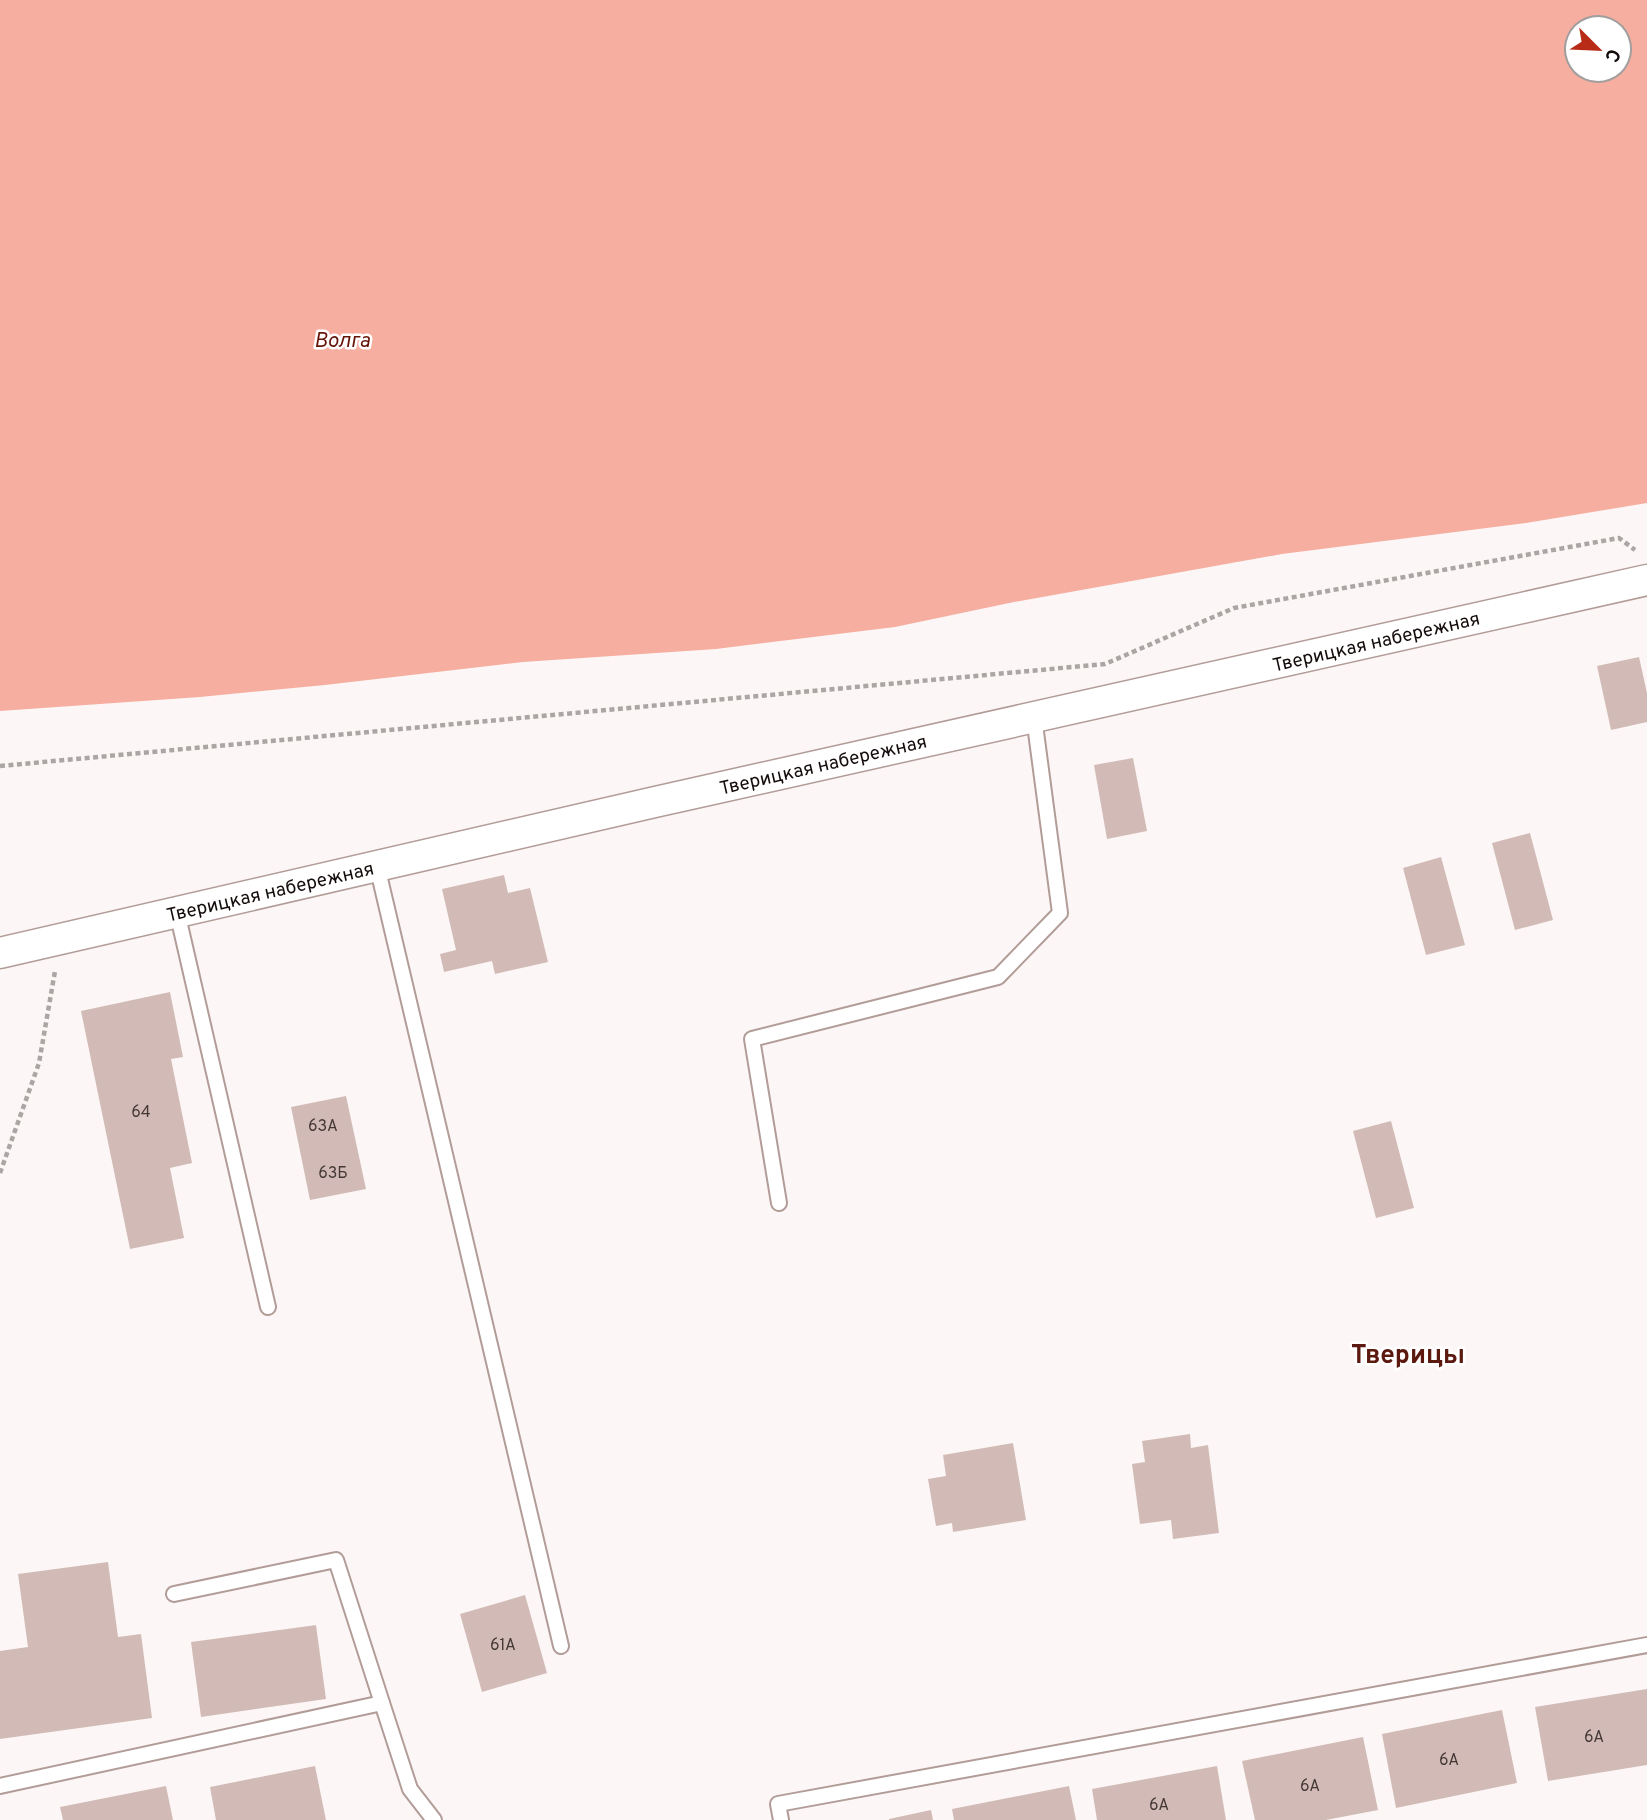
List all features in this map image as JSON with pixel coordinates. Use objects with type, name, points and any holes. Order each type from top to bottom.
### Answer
[{"type":"street","name":"Тверицкая набережная","points":[[0,953],[1647,580]]},
{"type":"lane","points":[[779,1203],[752,1039],[998,977],[1060,914],[1034,717]]},
{"type":"lane","points":[[377,866],[561,1646]]},
{"type":"lane","points":[[177,912],[268,1307]]},
{"type":"lane","points":[[174,1594],[336,1560],[410,1789],[434,1820]]},
{"type":"lane","points":[[781,1820],[778,1804],[1647,1645]]},
{"type":"lane","points":[[0,1786],[382,1703]]},
{"type":"path","points":[[0,766],[1105,664],[1234,608],[1619,538],[1638,551]]},
{"type":"path","points":[[0,1173],[39,1063],[61,939]]},
{"type":"water","name":"Волга","points":[[0,0],[1647,0],[1647,503],[1526,523],[1282,554],[1014,602],[895,627],[716,649],[523,662],[200,697],[0,711]]},
{"type":"building","points":[[1639,657],[1647,693],[1647,722],[1611,730],[1597,666]]},
{"type":"building","points":[[1133,758],[1147,831],[1107,839],[1094,765]]},
{"type":"building","points":[[1530,833],[1553,920],[1515,930],[1492,843]]},
{"type":"building","points":[[1441,857],[1465,945],[1426,955],[1403,868]]},
{"type":"building","points":[[504,875],[508,893],[530,888],[548,962],[495,974],[492,961],[444,972],[440,954],[456,950],[442,889]]},
{"type":"building","points":[[170,992],[183,1057],[171,1059],[192,1163],[170,1168],[184,1238],[130,1249],[81,1011]]},
{"type":"building","points":[[346,1096],[366,1189],[310,1200],[291,1107]]},
{"type":"building","points":[[1391,1121],[1414,1208],[1376,1218],[1353,1131]]},
{"type":"building","points":[[1190,1434],[1191,1448],[1208,1445],[1219,1533],[1173,1539],[1171,1520],[1140,1524],[1132,1464],[1145,1462],[1142,1441]]},
{"type":"building","points":[[1013,1443],[1026,1520],[953,1532],[952,1523],[936,1526],[928,1479],[946,1476],[943,1455]]},
{"type":"building","points":[[108,1562],[118,1637],[141,1634],[152,1718],[0,1739],[0,1651],[28,1647],[18,1574]]},
{"type":"building","points":[[525,1595],[547,1673],[482,1692],[460,1614]]},
{"type":"building","points":[[316,1625],[326,1699],[201,1717],[191,1642]]},
{"type":"building","points":[[1647,1689],[1647,1765],[1548,1781],[1535,1707]]},
{"type":"building","points":[[1502,1710],[1517,1783],[1396,1808],[1382,1734]]},
{"type":"building","points":[[1363,1737],[1378,1810],[1326,1820],[1255,1820],[1242,1761]]},
{"type":"building","points":[[315,1766],[326,1820],[216,1820],[210,1787]]},
{"type":"building","points":[[1217,1766],[1226,1820],[1097,1820],[1092,1789]]},
{"type":"building","points":[[166,1786],[173,1820],[63,1820],[60,1807]]},
{"type":"building","points":[[1069,1786],[1076,1820],[954,1820],[952,1809]]},
{"type":"building","points":[[931,1810],[933,1820],[889,1820],[889,1819]]},
{"type":"district","name":"Тверицы","points":[[1408,1354]]}]
